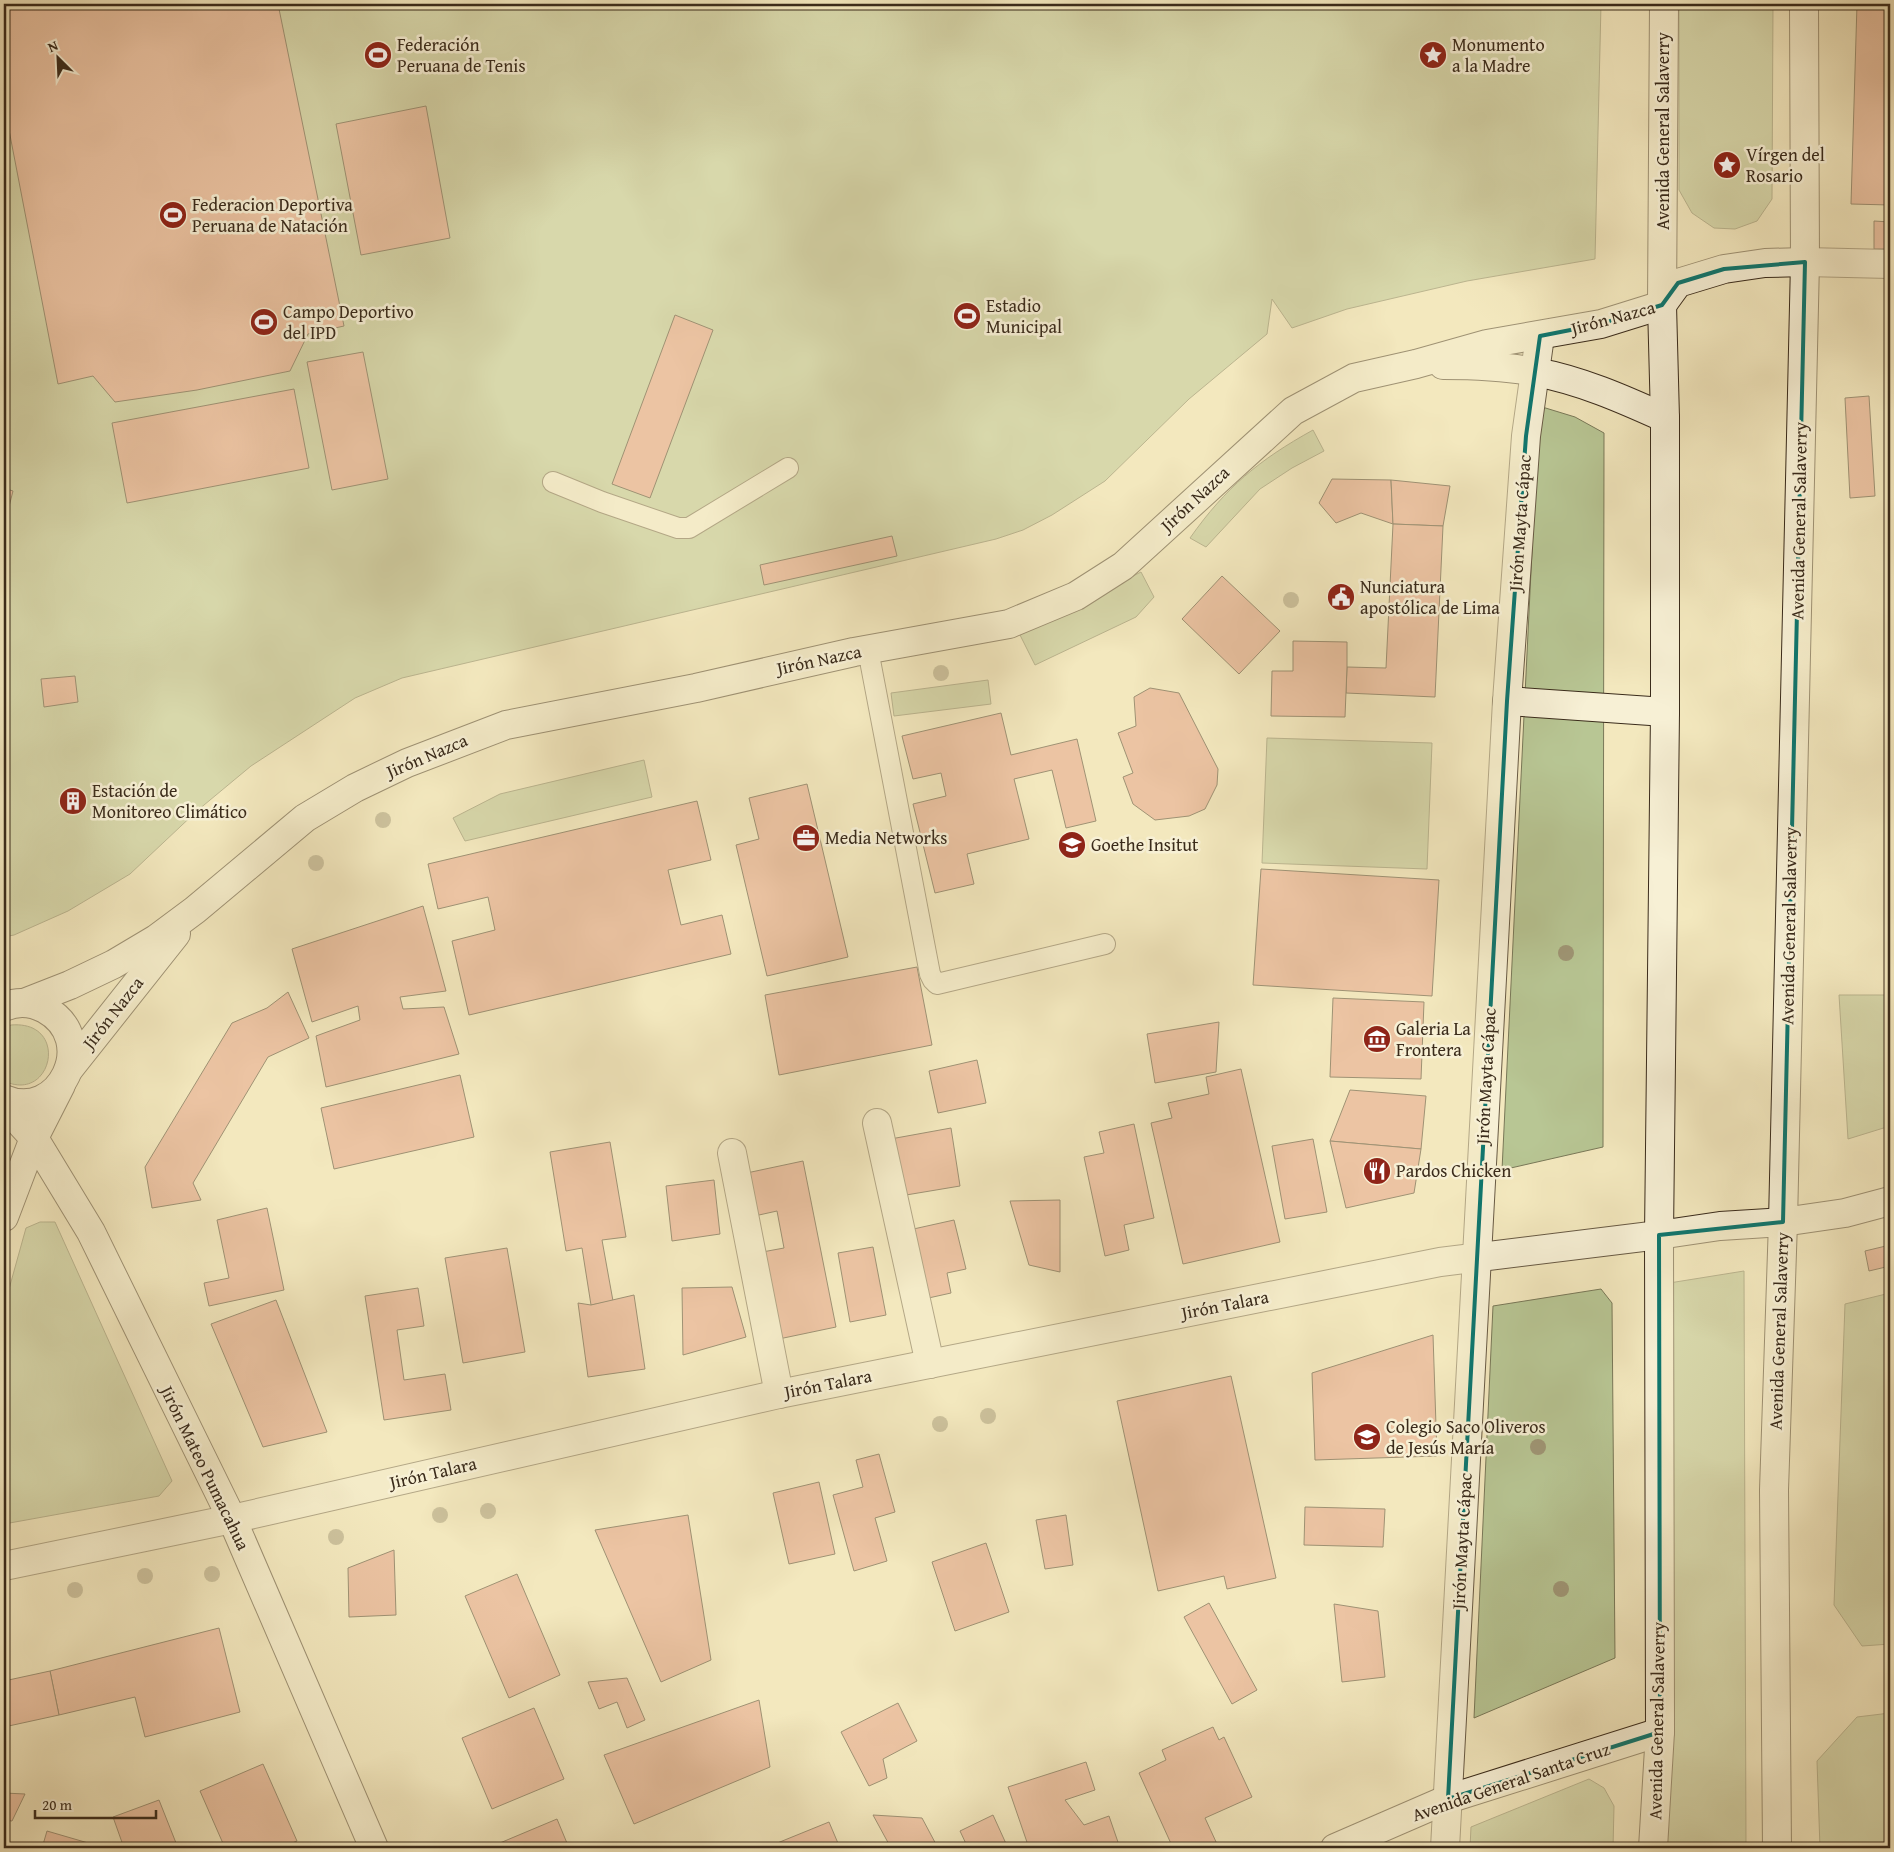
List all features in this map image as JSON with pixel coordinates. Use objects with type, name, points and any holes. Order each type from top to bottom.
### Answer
[{"type":"street","name":"Avenida General Salaverry","points":[[1653,1848],[1660,1732],[1659,1235],[1665,712],[1665,418],[1662,305],[1664,4]]},
{"type":"street","name":"Avenida General Salaverry","points":[[1777,1848],[1774,1490],[1805,262],[1804,4]]},
{"type":"street","name":"Jirón Nazca","points":[[14,1005],[70,985],[114,964],[156,939],[195,910],[305,818],[355,788],[407,763],[506,724],[696,688],[868,650],[1009,624],[1076,596],[1123,566],[1293,411],[1354,378],[1416,364],[1487,344],[1601,324],[1662,305],[1678,283],[1724,269],[1765,263],[1890,264]]},
{"type":"street","name":"Jirón Mayta Cápac","points":[[1445,1848],[1507,701],[1526,436],[1540,336]]},
{"type":"street","name":"Jirón Nazca","points":[[1416,364],[1496,367],[1535,372],[1599,389],[1665,418]]},
{"type":"street","points":[[1507,701],[1665,712]]},
{"type":"street","name":"Jirón Nazca","points":[[66,1075],[195,910]]},
{"type":"street","points":[[4,1217],[34,1138],[66,1075],[72,1054],[70,1039],[64,1025],[53,1013],[39,1006],[14,1005]]},
{"type":"street","points":[[4,1099],[23,1102],[39,1100],[53,1092],[66,1075]]},
{"type":"street","name":"Jirón Mateo Pumacahua","points":[[4,1105],[34,1138],[91,1232],[232,1519],[374,1848]]},
{"type":"street","points":[[877,1123],[930,1364]]},
{"type":"street","points":[[732,1152],[780,1394]]},
{"type":"street","name":"Jirón Talara","points":[[4,1566],[232,1519],[780,1394],[1440,1262],[1720,1226],[1782,1222],[1846,1213],[1890,1201]]},
{"type":"street","name":"Avenida General Santa Cruz","points":[[1336,1848],[1448,1799],[1660,1732]]},
{"type":"lane","points":[[554,482],[602,502],[678,528],[689,528],[788,468]]},
{"type":"lane","points":[[868,650],[930,974],[933,980],[937,984],[1105,944]]},
{"type":"highlighted area","points":[[1805,262],[1797,584],[1783,1222],[1659,1235],[1660,1732],[1448,1799],[1507,701],[1526,436],[1540,336],[1601,324],[1662,305],[1678,283],[1724,269]]},
{"type":"green space","points":[[4,4],[1601,4],[1595,259],[1467,281],[1347,309],[1292,328],[1272,299],[1267,334],[1189,399],[1105,481],[1052,515],[1023,530],[996,539],[402,678],[355,698],[251,766],[198,810],[130,874],[68,911],[14,935],[4,937]]},
{"type":"green space","points":[[1679,4],[1773,4],[1772,199],[1757,221],[1735,229],[1714,228],[1692,213],[1679,190]]},
{"type":"green space","points":[[1539,406],[1575,417],[1604,433],[1603,1147],[1502,1170]]},
{"type":"green space","points":[[1313,430],[1324,451],[1292,468],[1260,489],[1206,547],[1190,538],[1230,489],[1276,452]]},
{"type":"green space","points":[[1141,572],[1154,597],[1136,617],[1035,665],[1019,633]]},
{"type":"green space","points":[[988,680],[991,704],[894,716],[891,693]]},
{"type":"green space","points":[[1267,738],[1432,743],[1427,869],[1262,863]]},
{"type":"green space","points":[[644,760],[652,797],[465,841],[453,818],[500,794]]},
{"type":"green space","points":[[1839,995],[1890,995],[1890,1126],[1848,1139]]},
{"type":"green space","points":[[11,1025],[30,1027],[42,1035],[48,1047],[48,1060],[43,1072],[34,1081],[21,1085],[4,1081],[4,1029]]},
{"type":"green space","points":[[40,1222],[55,1222],[172,1481],[159,1496],[4,1524],[4,1307],[26,1228]]},
{"type":"green space","points":[[1744,1271],[1746,1848],[1656,1848],[1663,1284]]},
{"type":"green space","points":[[1601,1289],[1612,1303],[1615,1658],[1474,1718],[1493,1306]]},
{"type":"green space","points":[[1890,1293],[1890,1644],[1862,1646],[1834,1605],[1845,1304]]},
{"type":"green space","points":[[1890,1713],[1890,1848],[1820,1848],[1817,1761],[1857,1717]]},
{"type":"green space","points":[[1589,1779],[1604,1788],[1614,1806],[1613,1848],[1470,1848],[1471,1827]]},
{"type":"building","name":"Federacion Deportiva Peruana de Natación","points":[[4,4],[278,4],[344,326],[308,334],[290,371],[197,390],[115,402],[93,376],[58,384],[4,104]]},
{"type":"building","points":[[1857,4],[1890,4],[1890,205],[1851,204]]},
{"type":"building","points":[[426,106],[450,238],[361,255],[336,124]]},
{"type":"building","points":[[1874,221],[1890,222],[1890,249],[1874,249]]},
{"type":"building","points":[[675,315],[713,330],[650,498],[612,484]]},
{"type":"building","points":[[363,352],[388,479],[332,490],[307,362]]},
{"type":"building","points":[[294,389],[309,468],[127,503],[112,423]]},
{"type":"building","points":[[1869,396],[1875,496],[1850,498],[1845,398]]},
{"type":"building","points":[[1332,479],[1391,480],[1393,524],[1361,513],[1336,523],[1319,503]]},
{"type":"building","points":[[1391,480],[1450,486],[1443,526],[1393,524]]},
{"type":"building","points":[[4,488],[13,491],[4,526]]},
{"type":"building","points":[[1393,524],[1443,526],[1435,697],[1346,693],[1347,667],[1386,668]]},
{"type":"building","points":[[892,536],[897,556],[764,585],[760,565]]},
{"type":"building","points":[[1222,576],[1280,631],[1239,674],[1182,619]]},
{"type":"building","points":[[1293,641],[1347,642],[1345,717],[1271,716],[1272,671],[1293,671]]},
{"type":"building","points":[[75,676],[78,702],[44,707],[41,679]]},
{"type":"building","points":[[1150,688],[1179,693],[1218,769],[1217,785],[1205,809],[1189,816],[1155,820],[1133,804],[1123,777],[1133,773],[1118,733],[1136,726],[1134,697]]},
{"type":"building","points":[[1001,713],[1011,755],[1077,739],[1096,821],[1066,828],[1052,770],[1014,779],[1029,839],[967,854],[974,884],[935,893],[913,804],[946,796],[941,773],[913,779],[902,736]]},
{"type":"building","points":[[807,784],[848,957],[767,976],[736,845],[759,839],[749,798]]},
{"type":"building","name":"Estación de Monitoreo Climático","points":[[81,790],[84,809],[66,813],[63,793]]},
{"type":"building","points":[[697,801],[711,860],[668,870],[681,925],[722,915],[731,954],[469,1015],[452,941],[495,930],[488,897],[438,909],[428,864]]},
{"type":"building","points":[[1261,869],[1439,880],[1432,996],[1253,985]]},
{"type":"building","points":[[423,906],[446,991],[400,997],[403,1009],[444,1007],[459,1054],[326,1087],[316,1036],[360,1020],[358,1006],[312,1022],[292,949]]},
{"type":"building","points":[[917,967],[932,1045],[779,1075],[765,995]]},
{"type":"building","points":[[288,992],[309,1038],[268,1057],[193,1183],[201,1200],[152,1208],[145,1167],[232,1023],[267,1008]]},
{"type":"building","name":"Galeria La Frontera","points":[[1333,998],[1424,1002],[1421,1079],[1330,1077]]},
{"type":"building","points":[[1219,1022],[1216,1072],[1155,1083],[1147,1034]]},
{"type":"building","points":[[977,1060],[986,1103],[938,1113],[929,1071]]},
{"type":"building","points":[[1241,1069],[1280,1242],[1183,1264],[1151,1123],[1172,1118],[1168,1103],[1209,1094],[1206,1077]]},
{"type":"building","points":[[460,1075],[474,1137],[334,1169],[321,1108]]},
{"type":"building","points":[[1350,1090],[1426,1096],[1421,1149],[1330,1141]]},
{"type":"building","points":[[1134,1124],[1154,1218],[1124,1225],[1129,1250],[1105,1256],[1084,1157],[1104,1153],[1099,1132]]},
{"type":"building","points":[[951,1128],[960,1186],[894,1197],[885,1140]]},
{"type":"building","points":[[1313,1139],[1327,1212],[1285,1219],[1272,1146]]},
{"type":"building","name":"Pardos Chicken","points":[[1330,1141],[1421,1149],[1414,1193],[1346,1208]]},
{"type":"building","points":[[610,1142],[626,1237],[602,1240],[613,1301],[591,1305],[582,1248],[566,1251],[550,1152]]},
{"type":"building","points":[[803,1161],[836,1327],[774,1340],[757,1253],[784,1248],[777,1211],[750,1217],[742,1174]]},
{"type":"building","points":[[714,1180],[720,1234],[672,1241],[666,1186]]},
{"type":"building","points":[[1060,1200],[1060,1272],[1029,1265],[1010,1201]]},
{"type":"building","points":[[267,1208],[284,1290],[209,1306],[204,1283],[229,1278],[217,1220]]},
{"type":"building","points":[[954,1220],[966,1269],[947,1273],[951,1293],[924,1299],[909,1230]]},
{"type":"building","points":[[1890,1245],[1890,1266],[1869,1271],[1865,1251]]},
{"type":"building","points":[[873,1247],[886,1315],[850,1322],[838,1253]]},
{"type":"building","points":[[507,1248],[525,1352],[463,1363],[445,1258]]},
{"type":"building","points":[[732,1287],[746,1337],[683,1355],[682,1288]]},
{"type":"building","points":[[418,1288],[424,1326],[397,1330],[404,1380],[445,1374],[451,1410],[384,1420],[365,1296]]},
{"type":"building","points":[[634,1295],[645,1369],[588,1377],[578,1303],[591,1305]]},
{"type":"building","points":[[276,1300],[327,1432],[263,1447],[211,1324]]},
{"type":"building","points":[[1433,1335],[1437,1456],[1315,1460],[1312,1373]]},
{"type":"building","points":[[1231,1376],[1276,1578],[1227,1589],[1224,1576],[1158,1591],[1117,1401]]},
{"type":"building","points":[[879,1454],[895,1512],[875,1518],[887,1561],[854,1571],[833,1495],[863,1487],[856,1460]]},
{"type":"building","points":[[819,1482],[835,1554],[789,1564],[773,1493]]},
{"type":"building","points":[[1305,1507],[1385,1509],[1383,1547],[1304,1545]]},
{"type":"building","points":[[688,1515],[711,1660],[661,1682],[595,1530]]},
{"type":"building","points":[[1066,1515],[1073,1565],[1045,1569],[1036,1520]]},
{"type":"building","points":[[986,1543],[1009,1612],[955,1631],[932,1562]]},
{"type":"building","points":[[394,1550],[396,1615],[349,1617],[348,1568]]},
{"type":"building","points":[[517,1574],[560,1675],[509,1698],[465,1596]]},
{"type":"building","points":[[1209,1603],[1257,1690],[1232,1704],[1184,1617]]},
{"type":"building","points":[[1334,1604],[1378,1611],[1385,1677],[1342,1682]]},
{"type":"building","points":[[219,1628],[240,1712],[145,1737],[135,1697],[59,1715],[50,1671]]},
{"type":"building","points":[[50,1671],[59,1715],[4,1727],[4,1681]]},
{"type":"building","points":[[627,1678],[645,1720],[627,1728],[617,1702],[599,1709],[588,1682]]},
{"type":"building","points":[[759,1700],[770,1767],[634,1824],[604,1755]]},
{"type":"building","points":[[898,1703],[917,1741],[883,1759],[887,1778],[869,1786],[841,1732]]},
{"type":"building","points":[[534,1708],[564,1779],[492,1809],[462,1738]]},
{"type":"building","points":[[1213,1727],[1219,1740],[1224,1737],[1252,1797],[1205,1818],[1217,1844],[1208,1848],[1173,1848],[1139,1773],[1166,1760],[1162,1750]]},
{"type":"building","points":[[1086,1762],[1095,1790],[1065,1800],[1084,1825],[1109,1816],[1120,1848],[1029,1848],[1008,1787]]},
{"type":"building","points":[[263,1764],[297,1841],[280,1848],[225,1848],[200,1791]]},
{"type":"building","points":[[4,1793],[25,1794],[12,1821],[4,1820]]},
{"type":"building","points":[[159,1800],[178,1848],[124,1848],[113,1817]]},
{"type":"building","points":[[873,1815],[922,1818],[938,1848],[891,1848]]},
{"type":"building","points":[[993,1815],[1008,1848],[968,1848],[960,1831]]},
{"type":"building","points":[[557,1819],[569,1848],[488,1848]]},
{"type":"building","points":[[829,1822],[840,1848],[765,1848]]},
{"type":"building","points":[[47,1831],[95,1845],[96,1848],[42,1848]]},
{"type":"place","name":"Federación Peruana de Tenis","points":[[378,55]]},
{"type":"place","name":"Monumento a la Madre","points":[[1433,55]]},
{"type":"place","name":"Vírgen del Rosario","points":[[1727,165]]},
{"type":"place","name":"Federacion Deportiva Peruana de Natación","points":[[173,215]]},
{"type":"place","name":"Estadio Municipal","points":[[967,316]]},
{"type":"place","name":"Campo Deportivo del IPD","points":[[264,322]]},
{"type":"place","name":"Nunciatura apostólica de Lima","points":[[1341,597]]},
{"type":"place","name":"Estación de Monitoreo Climático","points":[[73,801]]},
{"type":"place","name":"Media Networks","points":[[806,838]]},
{"type":"place","name":"Goethe Insitut","points":[[1072,845]]},
{"type":"place","name":"Galeria La Frontera","points":[[1377,1039]]},
{"type":"place","name":"Pardos Chicken","points":[[1377,1171]]},
{"type":"place","name":"Colegio Saco Oliveros de Jesús María","points":[[1367,1437]]}]
